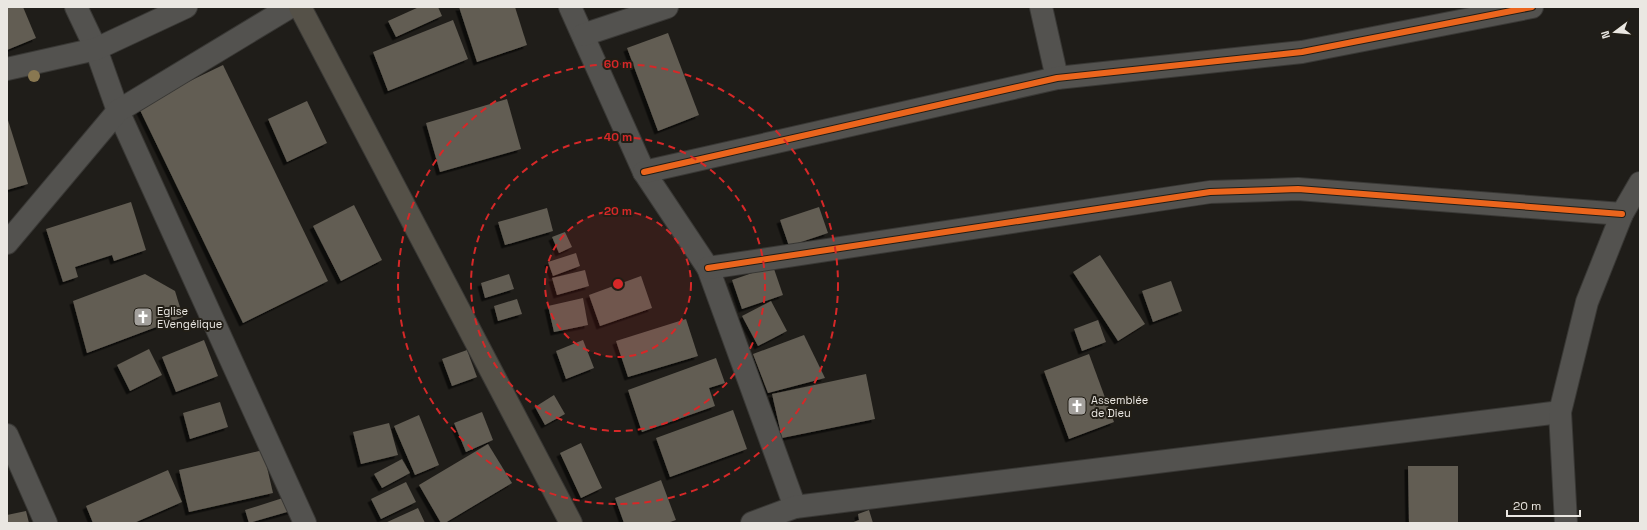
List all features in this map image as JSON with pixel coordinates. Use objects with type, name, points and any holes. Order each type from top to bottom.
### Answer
[{"type":"main road","points":[[300,7],[571,523]]},
{"type":"street","points":[[76,7],[96,49],[118,111],[305,523]]},
{"type":"street","points":[[7,69],[96,49],[186,7]]},
{"type":"street","points":[[7,243],[118,111],[290,7]]},
{"type":"street","points":[[570,7],[644,172],[708,268],[795,507]]},
{"type":"street","points":[[583,35],[667,7]]},
{"type":"street","points":[[1041,7],[1057,78]]},
{"type":"street","points":[[644,172],[1057,78],[1302,52],[1532,7]]},
{"type":"street","points":[[1566,523],[1560,412],[1587,302],[1622,214],[1640,184]]},
{"type":"street","points":[[708,268],[1210,192],[1298,189],[1622,214]]},
{"type":"street","points":[[752,523],[795,507],[1560,412]]},
{"type":"street","points":[[7,435],[46,523]]},
{"type":"building","points":[[7,7],[23,7],[36,38],[7,50]]},
{"type":"building","points":[[419,7],[438,7],[442,16],[396,37],[388,21]]},
{"type":"building","points":[[459,7],[515,7],[527,45],[477,62]]},
{"type":"building","points":[[453,20],[468,59],[388,91],[373,52]]},
{"type":"building","points":[[668,33],[699,115],[658,131],[627,48]]},
{"type":"building","points":[[223,65],[328,281],[243,323],[138,106]]},
{"type":"building","points":[[507,99],[521,149],[440,172],[426,123]]},
{"type":"building","points":[[307,101],[327,143],[287,162],[268,119]]},
{"type":"building","points":[[7,117],[28,184],[7,190]]},
{"type":"building","points":[[131,202],[146,250],[114,261],[112,255],[75,267],[78,277],[63,282],[46,229]]},
{"type":"building","points":[[354,205],[382,260],[341,281],[313,226]]},
{"type":"building","points":[[819,207],[828,233],[789,246],[780,220]]},
{"type":"building","points":[[547,208],[553,231],[505,245],[498,222]]},
{"type":"building","points":[[565,232],[572,247],[559,253],[552,237]]},
{"type":"building","points":[[576,253],[580,266],[553,276],[548,262]]},
{"type":"building","points":[[1100,255],[1145,324],[1118,341],[1073,272]]},
{"type":"building","points":[[773,266],[783,295],[742,309],[732,280]]},
{"type":"building","points":[[585,270],[589,286],[557,295],[552,278]]},
{"type":"building","points":[[145,274],[175,291],[183,317],[87,353],[73,301]]},
{"type":"building","points":[[509,274],[514,289],[485,298],[481,283]]},
{"type":"building","points":[[641,276],[652,308],[600,326],[589,295]]},
{"type":"building","points":[[1171,281],[1182,311],[1153,322],[1142,291]]},
{"type":"building","points":[[583,298],[588,325],[554,332],[548,306]]},
{"type":"building","points":[[517,299],[522,314],[498,321],[494,306]]},
{"type":"building","points":[[771,301],[787,331],[758,346],[742,316]]},
{"type":"building","points":[[686,319],[698,356],[628,377],[616,341]]},
{"type":"building","points":[[1098,320],[1106,342],[1082,351],[1074,329]]},
{"type":"building","points":[[804,335],[825,378],[768,393],[753,354]]},
{"type":"building","points":[[204,340],[218,376],[176,392],[162,357]]},
{"type":"building","points":[[583,340],[594,368],[566,379],[556,351]]},
{"type":"building","points":[[149,349],[162,375],[130,391],[117,365]]},
{"type":"building","points":[[467,350],[477,377],[452,386],[442,359]]},
{"type":"building","points":[[1089,354],[1114,422],[1069,439],[1044,371]]},
{"type":"building","points":[[716,358],[725,383],[709,388],[715,406],[642,432],[628,390]]},
{"type":"building","points":[[866,374],[875,419],[782,438],[772,394]]},
{"type":"building","points":[[554,395],[565,414],[545,425],[535,407]]},
{"type":"building","points":[[220,402],[228,427],[190,439],[183,413]]},
{"type":"building","points":[[733,410],[747,449],[670,477],[656,438]]},
{"type":"building","points":[[482,412],[493,440],[466,452],[454,423]]},
{"type":"building","points":[[419,415],[439,465],[415,475],[394,426]]},
{"type":"building","points":[[389,423],[398,455],[361,464],[353,432]]},
{"type":"building","points":[[581,443],[602,488],[581,498],[560,453]]},
{"type":"building","points":[[488,444],[512,483],[445,523],[441,523],[419,485]]},
{"type":"building","points":[[263,450],[273,493],[189,512],[179,470]]},
{"type":"building","points":[[402,459],[410,473],[382,488],[374,474]]},
{"type":"building","points":[[1408,466],[1458,466],[1458,523],[1409,523]]},
{"type":"building","points":[[168,470],[182,502],[134,523],[93,523],[86,506]]},
{"type":"building","points":[[661,480],[676,520],[667,523],[624,523],[615,498]]},
{"type":"building","points":[[406,482],[416,502],[381,519],[371,499]]},
{"type":"building","points":[[289,496],[294,510],[249,523],[245,510]]},
{"type":"building","points":[[418,508],[425,523],[385,523]]},
{"type":"building","points":[[869,510],[873,523],[851,523],[859,520],[858,514]]},
{"type":"building","points":[[26,511],[29,523],[7,523],[7,515]]},
{"type":"cycle path","points":[[644,172],[1057,78],[1302,52],[1532,7]]},
{"type":"cycle path","points":[[708,268],[1210,192],[1298,189],[1622,214]]},
{"type":"place","name":"Eglise EVengélique","points":[[143,317]]},
{"type":"place","name":"Assemblée de Dieu","points":[[1077,406]]}]
